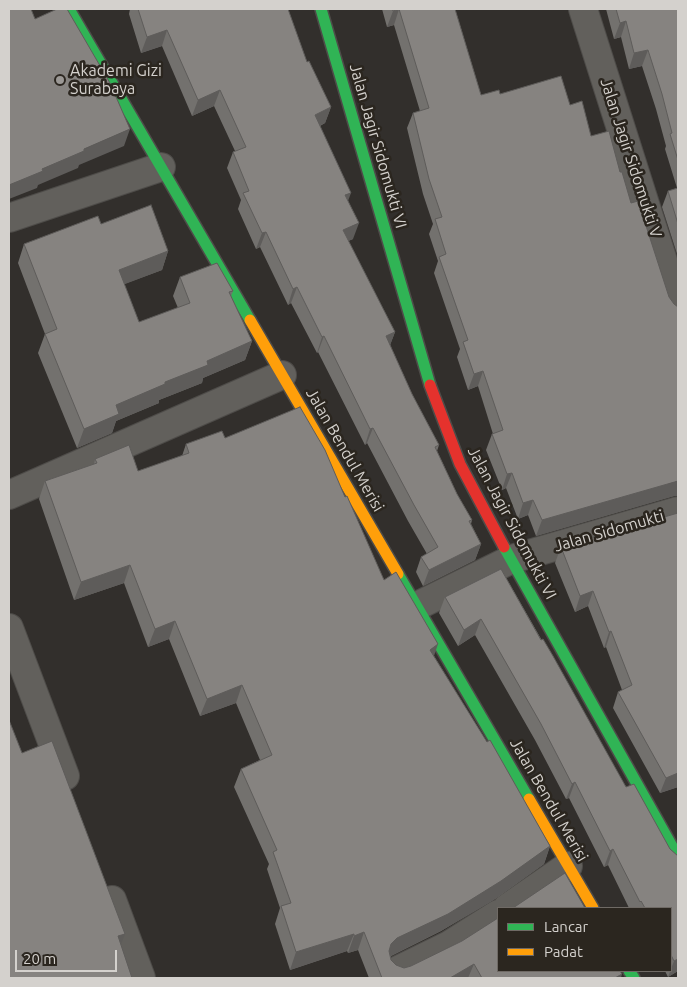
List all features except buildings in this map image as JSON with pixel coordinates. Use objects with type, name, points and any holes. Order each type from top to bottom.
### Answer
[{"type":"street","name":"Jalan Bendul Merisi","points":[[69,9],[592,907]]},
{"type":"street","name":"Jalan Jagir Sidomukti VI","points":[[322,9],[432,390],[497,566],[678,856]]},
{"type":"street","name":"Jalan Jagir Sidomukti V","points":[[583,9],[678,308]]},
{"type":"street","points":[[9,218],[162,167]]},
{"type":"street","points":[[9,495],[282,375]]},
{"type":"street","name":"Jalan Sidomukti","points":[[417,606],[497,566],[678,512]]},
{"type":"street","points":[[9,628],[75,803]]},
{"type":"street","points":[[507,907],[568,866]]},
{"type":"street","points":[[103,877],[141,978]]},
{"type":"street","points":[[398,970],[449,945],[497,915]]},
{"type":"traffic: fast","points":[[69,9],[250,320]]},
{"type":"traffic: fast","points":[[321,9],[430,385]]},
{"type":"traffic: fast","points":[[504,547],[678,857]]},
{"type":"traffic: fast","points":[[398,574],[529,799]]},
{"type":"traffic: fast","points":[[630,972],[634,978]]},
{"type":"traffic: slow","points":[[250,320],[398,574]]},
{"type":"traffic: slow","points":[[529,799],[592,907]]},
{"type":"traffic: jam","points":[[430,385],[460,464],[504,547]]},
{"type":"place","name":"Akademi Gizi Surabaya","points":[[60,80]]}]
